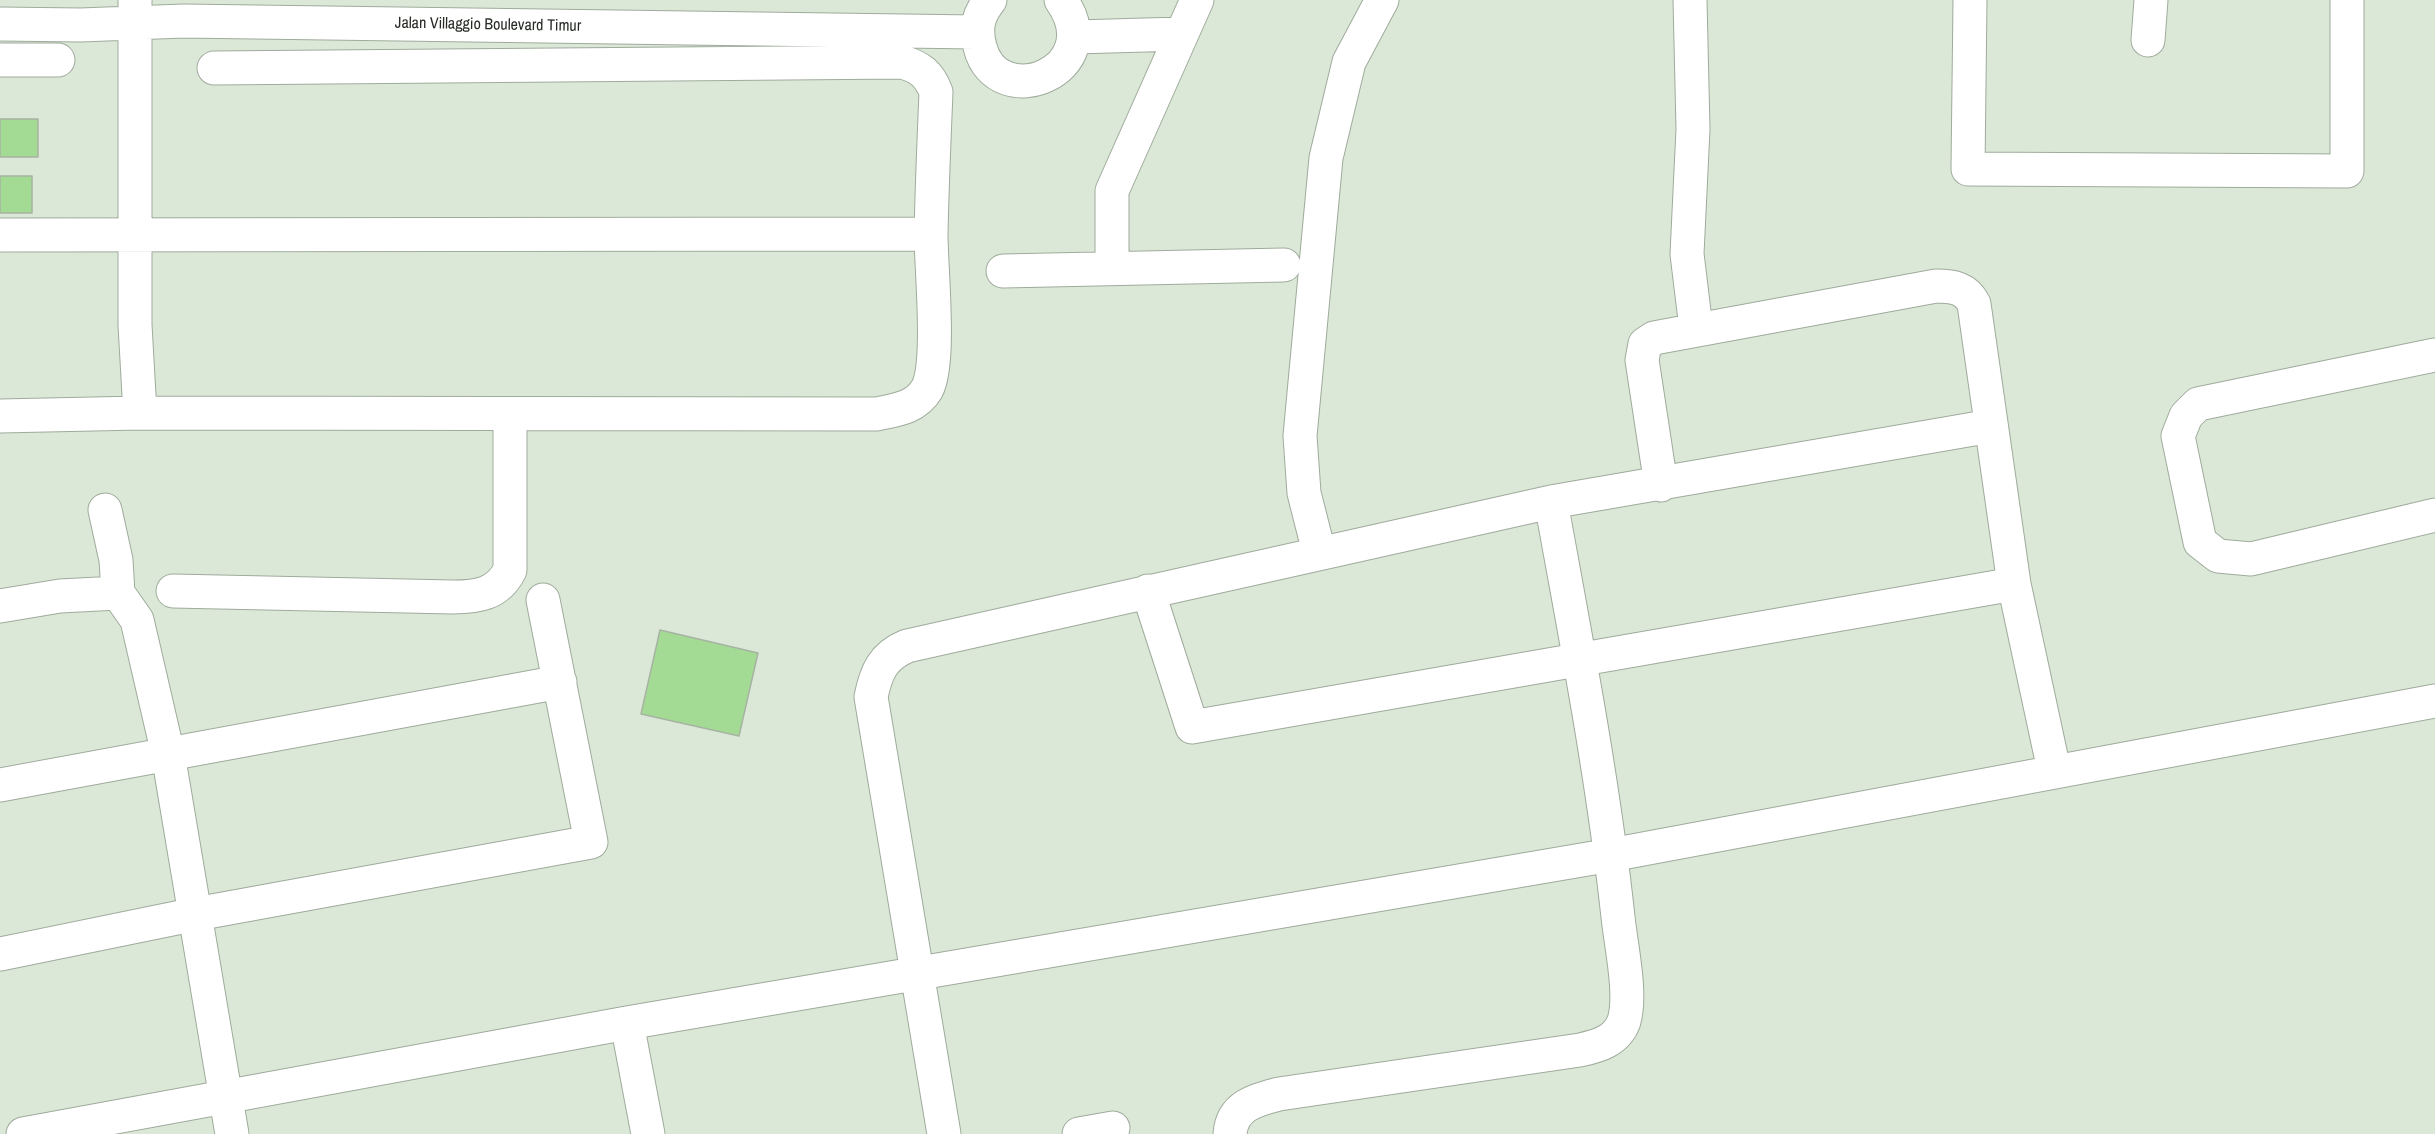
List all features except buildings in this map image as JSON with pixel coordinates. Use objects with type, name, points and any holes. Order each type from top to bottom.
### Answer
[{"type":"street","points":[[990,0],[982,11],[976,32],[982,57],[999,75],[1023,82],[1048,77],[1067,60],[1075,37],[1071,15],[1061,0]]},
{"type":"street","points":[[1112,268],[1112,191],[1197,0]]},
{"type":"street","points":[[1319,552],[1304,493],[1300,436],[1326,158],[1349,62],[1382,0]]},
{"type":"street","points":[[1690,0],[1693,129],[1687,254],[1696,328]]},
{"type":"street","points":[[1970,0],[1968,169],[2347,171],[2347,0]]},
{"type":"street","points":[[2148,40],[2151,0]]},
{"type":"street","points":[[135,12],[135,325],[140,412]]},
{"type":"street","name":"Jalan Villaggio Boulevard Timur","points":[[0,24],[135,12],[183,21],[976,32]]},
{"type":"street","points":[[1075,37],[1181,34]]},
{"type":"street","points":[[0,60],[58,60]]},
{"type":"street","points":[[0,416],[140,412],[510,415],[876,414],[902,410],[918,401],[923,394],[934,366],[931,234],[936,92],[925,72],[902,62],[214,68]]},
{"type":"street","points":[[0,235],[134,233],[931,234]]},
{"type":"street","points":[[1003,271],[1284,265]]},
{"type":"street","points":[[1661,485],[1642,360],[1645,344],[1666,334],[1696,328],[1936,286],[1960,289],[1969,294],[1974,304],[2014,584],[2054,770]]},
{"type":"street","points":[[2435,355],[2198,404],[2186,416],[2178,436],[2200,542],[2207,550],[2218,556],[2251,559],[2435,515]]},
{"type":"street","points":[[173,591],[470,597],[489,591],[504,583],[510,570],[510,415]]},
{"type":"street","points":[[944,1134],[871,697],[882,662],[907,646],[1319,552],[1551,502],[1661,485],[1990,426]]},
{"type":"street","points":[[1230,1134],[1236,1113],[1255,1100],[1580,1050],[1602,1045],[1614,1036],[1623,1022],[1625,981],[1611,855],[1580,661],[1551,502]]},
{"type":"street","points":[[105,510],[116,560],[118,593],[137,621],[168,754],[232,1134]]},
{"type":"street","points":[[1148,591],[1192,727],[2014,584]]},
{"type":"street","points":[[0,606],[60,596],[118,593]]},
{"type":"street","points":[[0,954],[196,914],[591,842],[543,600]]},
{"type":"street","points":[[0,785],[560,682]]},
{"type":"street","points":[[23,1134],[627,1023],[1611,855],[2435,700]]},
{"type":"street","points":[[627,1023],[648,1134]]},
{"type":"street","points":[[1079,1134],[1113,1128]]}]
